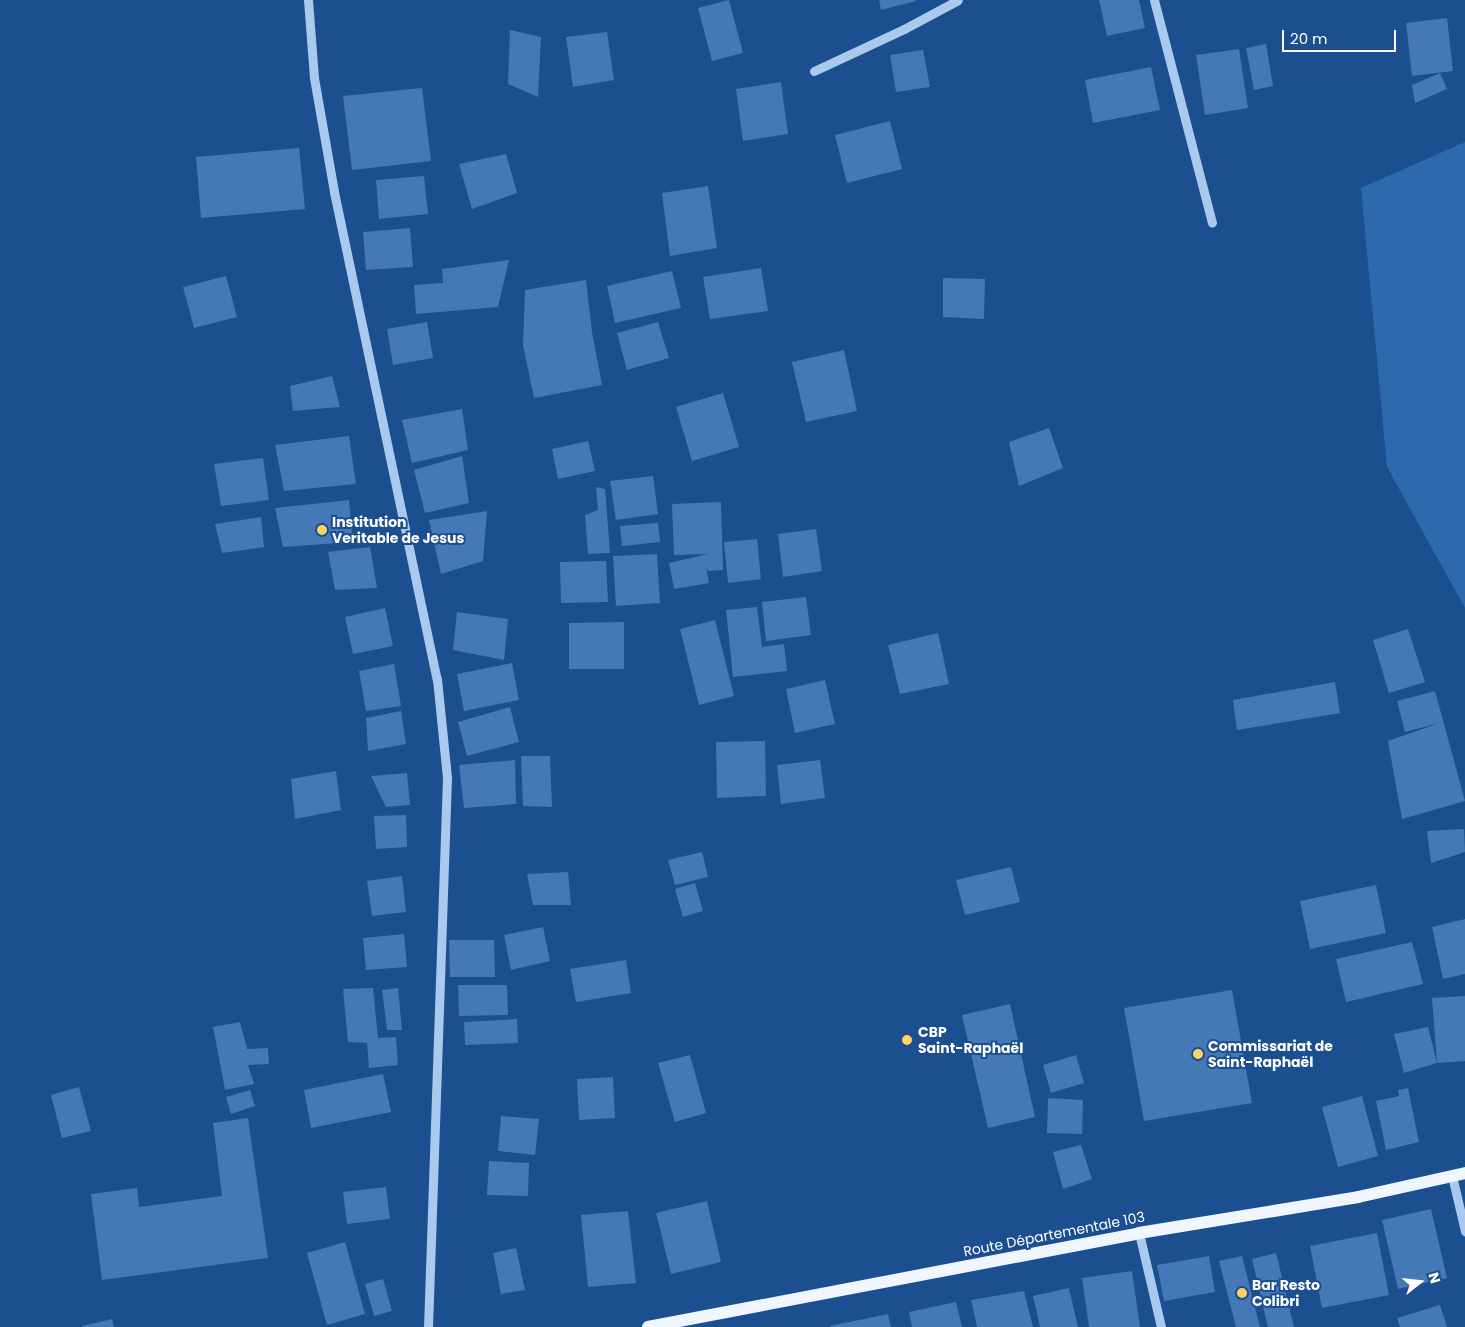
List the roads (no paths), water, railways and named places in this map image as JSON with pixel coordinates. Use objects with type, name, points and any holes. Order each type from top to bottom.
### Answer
[{"type":"main road","name":"Route Départementale 103","points":[[650,1327],[1139,1233],[1358,1197],[1465,1173]]},
{"type":"street","points":[[308,0],[314,78],[332,182],[436,679],[447,778],[428,1327]]},
{"type":"street","points":[[814,71],[904,29],[958,0]]},
{"type":"street","points":[[1154,0],[1212,223]]},
{"type":"street","points":[[1452,1176],[1465,1231]]},
{"type":"street","points":[[1139,1233],[1161,1327]]},
{"type":"place","name":"Institution Veritable de Jesus","points":[[322,530]]},
{"type":"place","name":"CBP Saint-Raphaël","points":[[907,1040]]},
{"type":"place","name":"Commissariat de Saint-Raphaël","points":[[1198,1054]]},
{"type":"place","name":"Bar Resto Colibri","points":[[1242,1293]]}]
